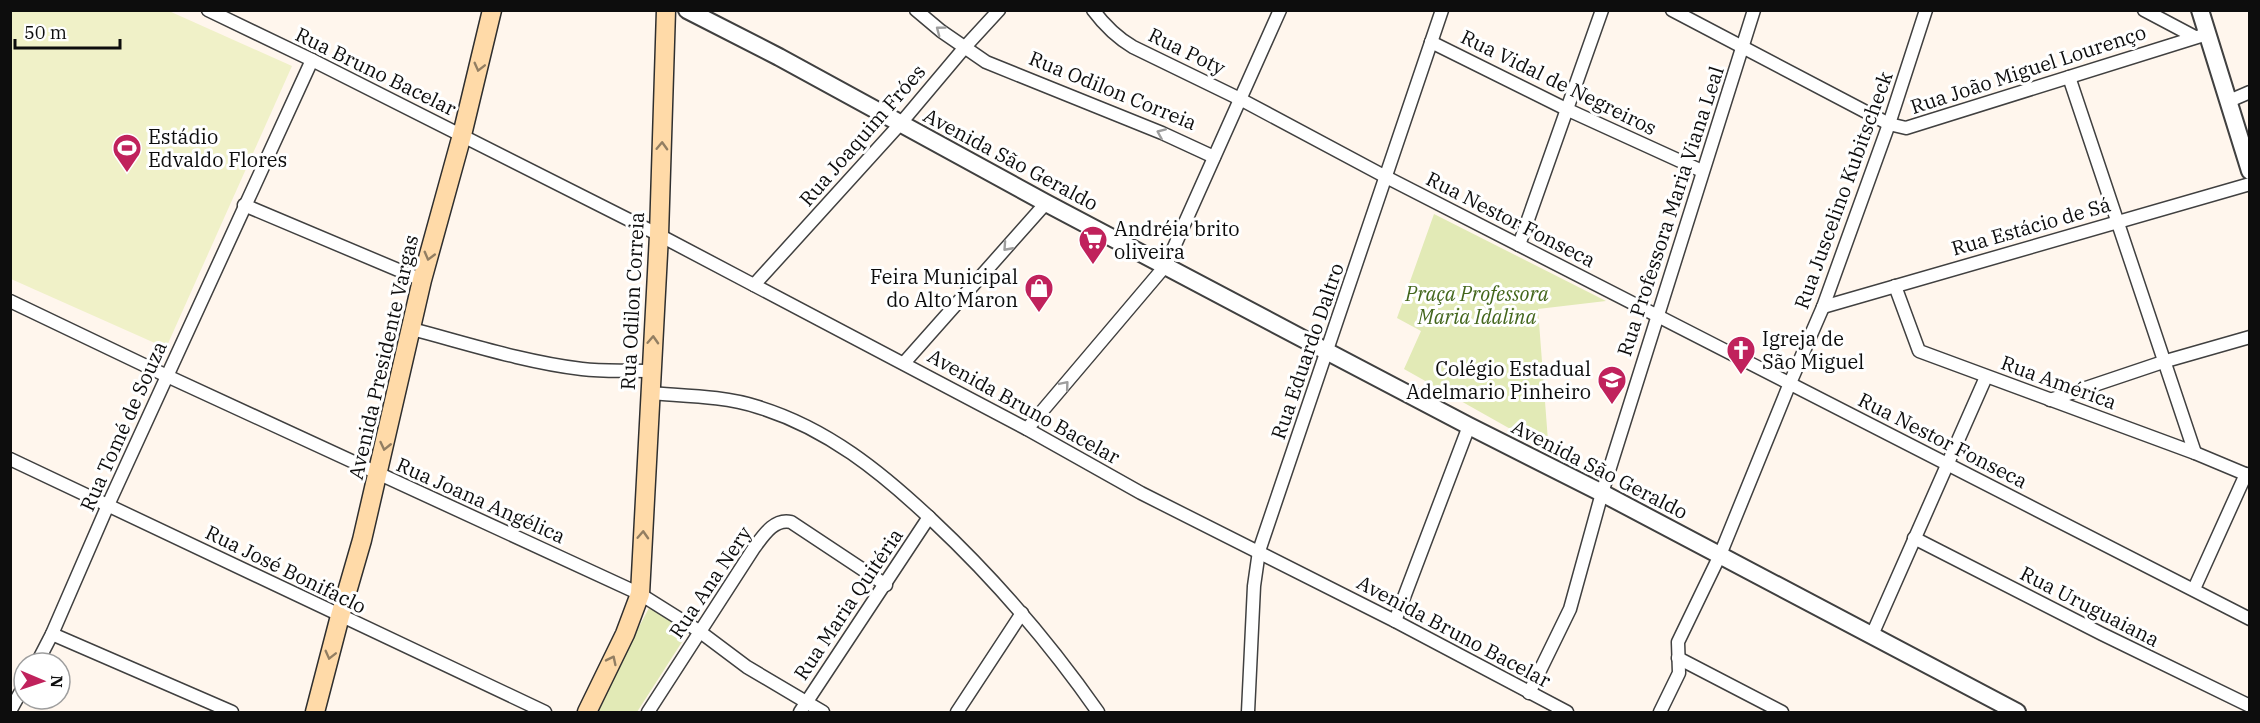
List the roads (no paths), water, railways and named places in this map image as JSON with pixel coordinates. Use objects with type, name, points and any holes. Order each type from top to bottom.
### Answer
[{"type":"main road","name":"Avenida Presidente Vargas","points":[[315,712],[362,540],[422,280],[462,135],[492,10]]},
{"type":"main road","name":"Rua Odilon Correia","points":[[587,712],[640,594],[659,235],[666,10]]},
{"type":"street","name":"Rua Bruno Bacelar","points":[[208,10],[462,135]]},
{"type":"street","name":"Avenida São Geraldo","points":[[687,10],[1468,426],[1602,492],[2017,712]]},
{"type":"street","name":"Rua Odilon Correia","points":[[916,10],[941,31],[986,62],[1162,133],[1214,157]]},
{"type":"street","name":"Rua Joaquim Fróes","points":[[754,285],[901,123],[965,46],[999,10]]},
{"type":"street","name":"Rua Poty","points":[[1093,10],[1117,38],[1240,99],[1386,177]]},
{"type":"street","points":[[1027,429],[1166,265],[1280,10]]},
{"type":"street","name":"Rua Eduardo Daltro","points":[[1248,712],[1254,586],[1259,552],[1442,10]]},
{"type":"street","points":[[1519,245],[1602,10]]},
{"type":"street","name":"Rua João Miguel Lourenço","points":[[1672,10],[1889,124],[1900,127],[1911,127],[2201,35]]},
{"type":"street","name":"Rua Professora Maria Viana Leal","points":[[1529,693],[1570,609],[1602,492],[1754,10]]},
{"type":"street","name":"Rua Juscelino Kubitscheck","points":[[1660,712],[1677,680],[1678,642],[1720,555],[1823,307],[1889,124],[1926,10]]},
{"type":"street","points":[[2144,10],[2201,35]]},
{"type":"street","points":[[2199,10],[2201,35],[2229,101],[2250,171]]},
{"type":"street","name":"Rua Vidal de Negreiros","points":[[1431,42],[1566,109],[1702,171]]},
{"type":"street","name":"Rua Tomé de Souza","points":[[43,651],[244,205],[312,60]]},
{"type":"street","points":[[2069,77],[2195,453]]},
{"type":"street","points":[[2229,101],[2250,92]]},
{"type":"street","name":"Avenida Bruno Bacelar","points":[[462,135],[904,363],[1142,493],[1395,621],[1567,712]]},
{"type":"street","name":"Rua Nestor Fonseca","points":[[1386,177],[2250,619]]},
{"type":"street","name":"Rua Estácio de Sá","points":[[1823,307],[2250,184]]},
{"type":"street","points":[[904,363],[1046,203]]},
{"type":"street","points":[[244,205],[422,280]]},
{"type":"street","name":"Rua América","points":[[1896,286],[1919,351],[2195,453],[2248,475]]},
{"type":"street","name":"Rua Joana Angélica","points":[[10,301],[640,594],[699,632],[747,667],[823,712]]},
{"type":"street","points":[[412,329],[498,353],[545,363],[585,369],[651,371]]},
{"type":"street","points":[[2050,400],[2166,361],[2250,337]]},
{"type":"street","points":[[1872,635],[1986,377]]},
{"type":"street","points":[[650,393],[735,401],[778,414],[847,448],[908,496],[977,562],[1067,667],[1098,712]]},
{"type":"street","points":[[1395,621],[1468,426]]},
{"type":"street","name":"Rua José Bonifaclo","points":[[10,459],[545,712]]},
{"type":"street","points":[[2194,589],[2248,475]]},
{"type":"street","name":"Rua Maria Quitéria","points":[[800,712],[929,517]]},
{"type":"street","name":"Rua Ana Nery","points":[[648,712],[754,548],[776,524],[782,521],[791,522],[886,585]]},
{"type":"street","name":"Rua Uruguaiana","points":[[1914,538],[2250,706]]},
{"type":"street","points":[[957,712],[1022,613]]},
{"type":"street","points":[[52,634],[232,712]]},
{"type":"street","points":[[1678,658],[1782,712]]},
{"type":"place","name":"Estádio Edvaldo Flores","points":[[127,174]]},
{"type":"place","name":"Andréia brito oliveira","points":[[1093,266]]},
{"type":"place","name":"Feira Municipal do Alto Maron","points":[[1039,314]]},
{"type":"place","name":"Igreja de São Miguel","points":[[1741,376]]},
{"type":"place","name":"Colégio Estadual Adelmario Pinheiro","points":[[1612,406]]},
{"type":"park label","name":"Praça Professora Maria Idalina","points":[[1477,304]]}]
